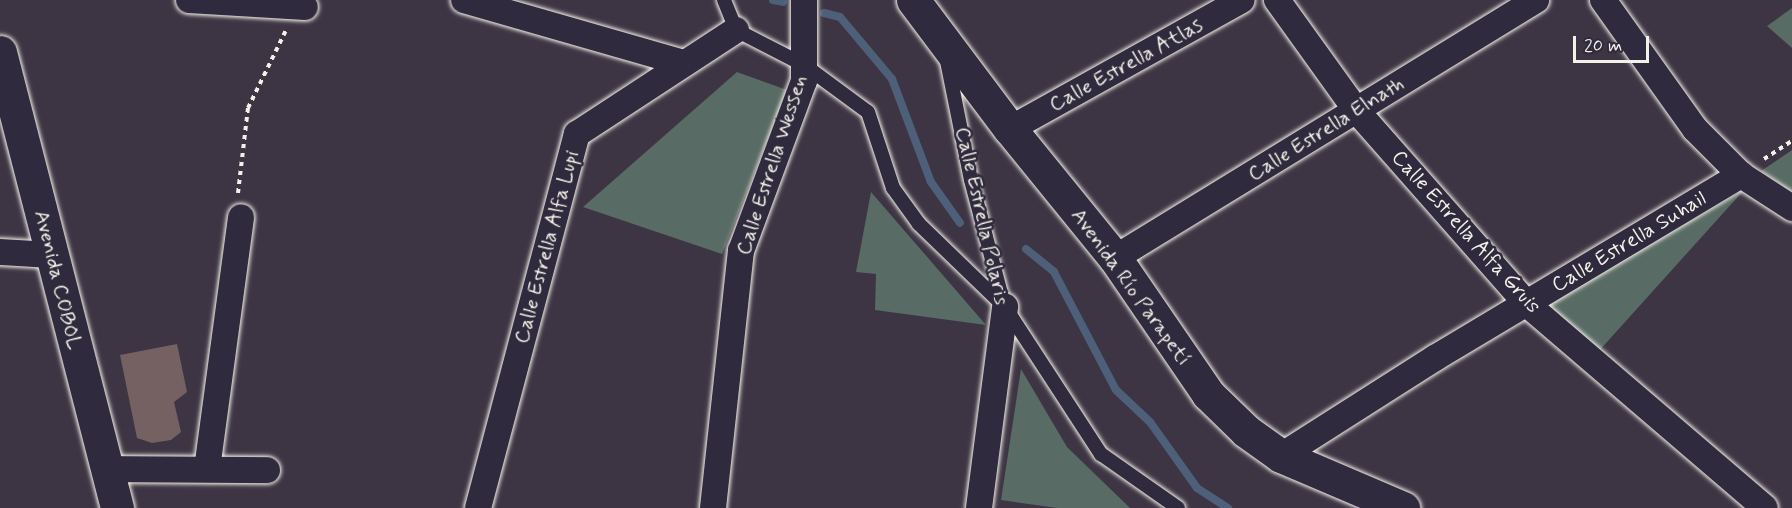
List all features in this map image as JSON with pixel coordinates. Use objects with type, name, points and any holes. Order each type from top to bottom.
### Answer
[{"type":"street","points":[[189,0],[304,7]]},
{"type":"street","points":[[464,0],[684,63]]},
{"type":"street","name":"Calle Estrella Wessen","points":[[713,508],[741,251],[804,81],[804,0]]},
{"type":"street","name":"Avenida Río Parapetí","points":[[913,0],[1010,129],[1115,258],[1208,394],[1246,431],[1281,456],[1403,508]]},
{"type":"street","name":"Calle Estrella Atlas","points":[[1010,129],[1242,0]]},
{"type":"street","name":"Calle Estrella Alfa Gruis","points":[[1277,0],[1356,110],[1527,304],[1765,508]]},
{"type":"street","name":"Calle Estrella Elnath","points":[[1115,258],[1536,0]]},
{"type":"street","points":[[1603,0],[1695,129],[1741,175],[1792,208]]},
{"type":"street","name":"Calle Estrella Alfa Lupi","points":[[478,508],[577,134],[736,30]]},
{"type":"street","name":"Avenida COBOL","points":[[0,52],[117,508]]},
{"type":"street","name":"Calle Estrella Suhail","points":[[1281,456],[1741,175]]},
{"type":"street","points":[[207,468],[241,217]]},
{"type":"street","points":[[0,252],[51,255]]},
{"type":"street","name":"Calle Estrella Polaris","points":[[980,508],[1005,307]]},
{"type":"street","points":[[107,468],[267,470]]},
{"type":"lane","points":[[724,0],[736,30],[804,65],[868,112],[893,188],[920,224],[1005,307],[1101,454],[1178,508]]},
{"type":"lane","name":"Calle Estrella Polaris","points":[[939,33],[971,180],[1005,307]]},
{"type":"path","points":[[241,217],[236,181],[248,108],[284,32],[304,7]]},
{"type":"path","points":[[1741,175],[1792,141]]},
{"type":"green space","points":[[1792,8],[1792,48],[1767,26]]},
{"type":"green space","points":[[737,72],[787,90],[722,254],[583,207]]},
{"type":"green space","points":[[1792,150],[1792,192],[1761,171]]},
{"type":"green space","points":[[1744,190],[1598,352],[1548,304]]},
{"type":"green space","points":[[871,192],[986,325],[875,310],[876,274],[856,272]]},
{"type":"green space","points":[[1021,369],[1067,447],[1130,508],[1057,508],[1001,500]]},
{"type":"building","points":[[177,344],[187,392],[174,402],[181,432],[171,440],[152,443],[137,438],[120,355]]},
{"type":"waterway","points":[[773,0],[783,2]]},
{"type":"waterway","points":[[824,13],[840,17],[892,79],[931,182],[960,223]]},
{"type":"waterway","points":[[1026,249],[1054,272],[1116,390],[1150,422],[1197,488],[1228,508]]}]
